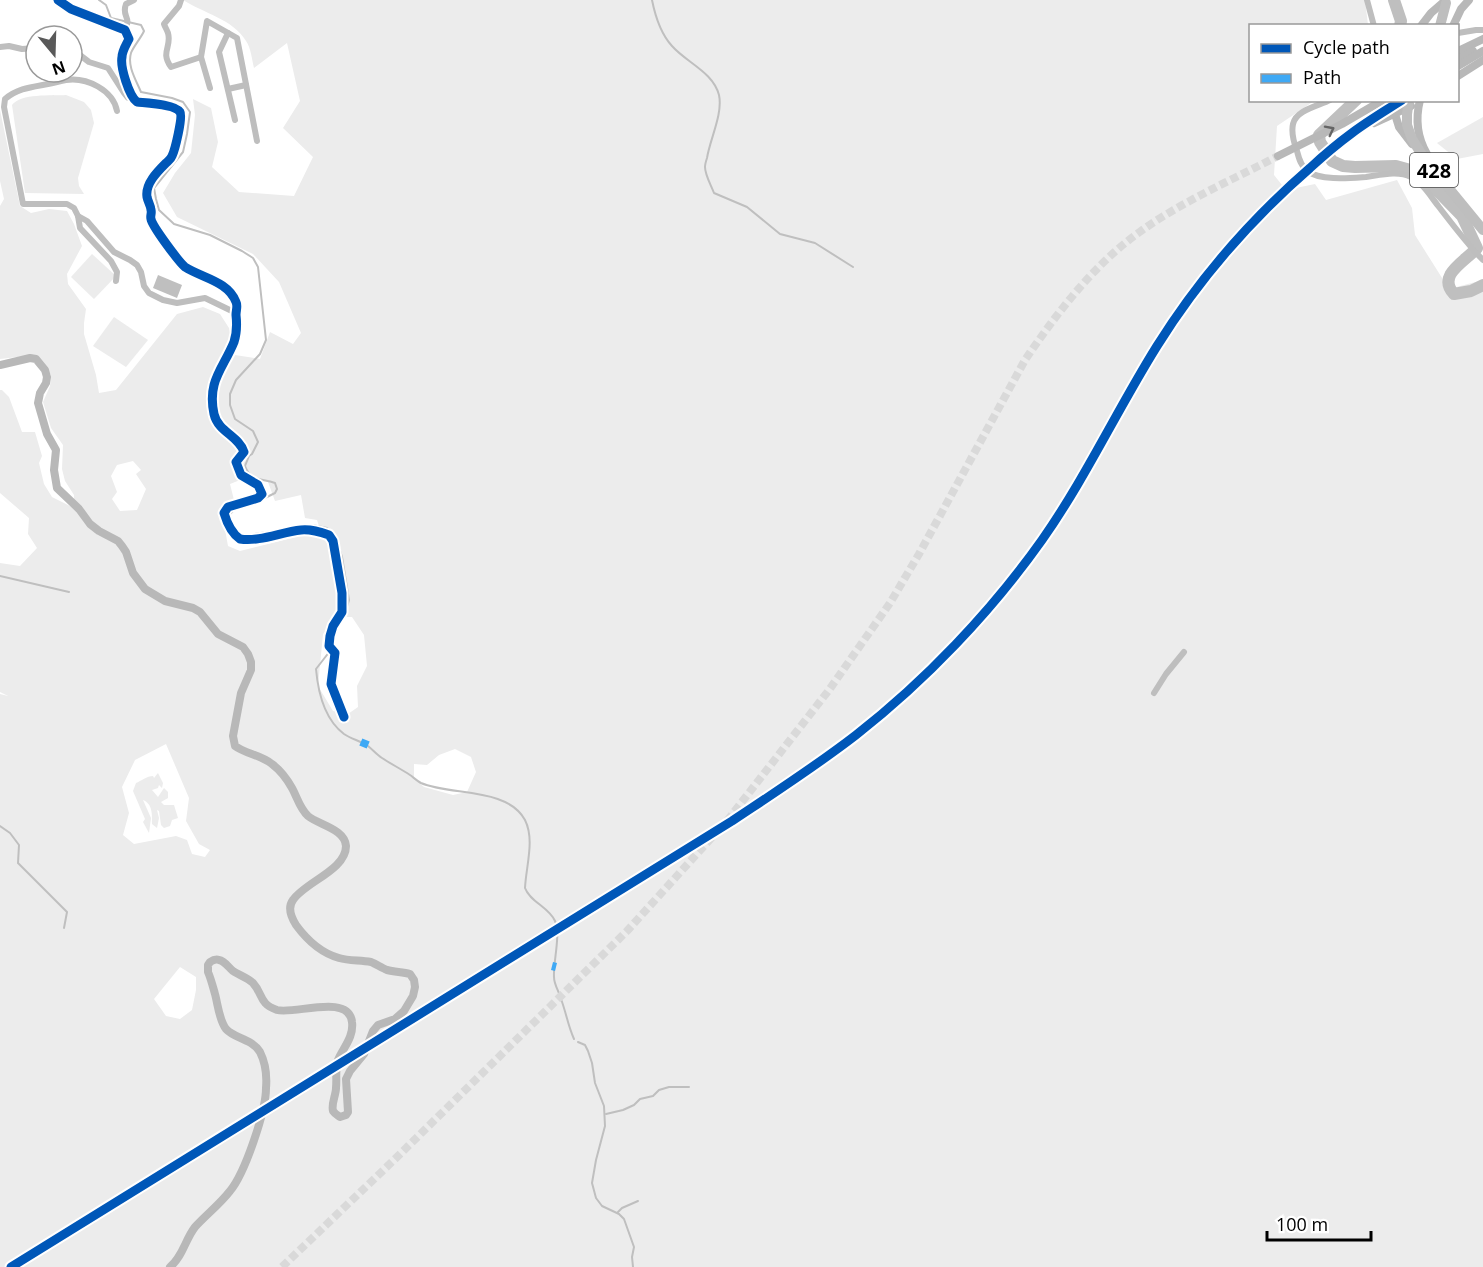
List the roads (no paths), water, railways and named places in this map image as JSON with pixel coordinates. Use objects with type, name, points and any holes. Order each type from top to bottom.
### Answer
[{"type":"highway","points":[[1440,24],[1446,2]]},
{"type":"highway","name":"428","points":[[1409,102],[1407,114],[1409,132],[1424,158],[1483,230]]},
{"type":"street","points":[[58,0],[71,9],[127,25]]},
{"type":"street","points":[[132,98],[122,66],[122,56],[129,39],[124,9],[126,4],[134,0]]},
{"type":"street","points":[[181,0],[165,24],[168,33],[167,61],[171,67],[201,57]]},
{"type":"street","points":[[1367,0],[1373,24]]},
{"type":"street","points":[[1454,24],[1461,9],[1469,0]]},
{"type":"street","points":[[1423,24],[1431,13],[1446,2]]},
{"type":"street","points":[[210,88],[201,57],[207,21],[237,38],[257,141]]},
{"type":"street","points":[[1459,33],[1483,30]]},
{"type":"street","points":[[228,33],[219,52],[236,120]]},
{"type":"street","points":[[1459,51],[1482,44]]},
{"type":"street","points":[[1459,58],[1482,44]]},
{"type":"street","points":[[1459,65],[1482,44]]},
{"type":"street","points":[[0,47],[24,49]]},
{"type":"street","points":[[84,58],[108,68],[128,98],[137,102],[175,107],[180,112],[182,119],[172,156],[149,184],[147,196],[152,212],[151,219],[156,231],[177,259],[185,267],[230,291],[238,304],[234,340],[212,388],[214,416],[224,432],[242,447],[244,452],[236,462],[241,476],[258,485],[262,494],[258,498],[228,507],[224,513],[232,532],[240,539],[251,540],[303,530],[330,535],[342,593],[342,612],[330,636],[332,649],[336,653],[331,684],[344,717]]},
{"type":"street","points":[[1459,75],[1483,60]]},
{"type":"street","points":[[116,281],[117,272],[111,261],[80,228],[74,208],[67,204],[23,204],[4,107],[5,99],[13,93],[31,87],[74,80],[99,87],[116,103],[117,111]]},
{"type":"street","points":[[228,88],[246,85]]},
{"type":"street","points":[[1326,102],[1301,113],[1295,118],[1292,126],[1300,162],[1309,173],[1330,178],[1398,174],[1414,178],[1483,260]]},
{"type":"street","points":[[1361,113],[1375,102]]},
{"type":"street","points":[[1278,156],[1380,102]]},
{"type":"street","points":[[1394,102],[1399,127],[1424,158]]},
{"type":"street","points":[[1288,187],[1353,132],[1399,102]]},
{"type":"street","points":[[1353,132],[1416,102]]},
{"type":"street","points":[[1420,102],[1417,130],[1422,146],[1470,212]]},
{"type":"street","points":[[78,216],[87,221],[114,252],[137,265],[144,286],[149,293],[177,303],[206,298],[236,313]]},
{"type":"street","points":[[0,365],[30,358],[36,359],[45,370],[46,383],[40,393],[38,403],[47,434],[56,450],[54,470],[57,488],[79,509],[90,524],[118,541],[126,552],[133,573],[145,589],[165,601],[200,612],[218,634],[243,647],[248,654],[251,670],[241,693],[233,735],[235,746],[271,763],[286,778],[308,816],[338,833],[344,839],[346,846],[345,853],[339,862],[323,876],[302,889],[291,902],[292,919],[311,942],[321,950],[339,958],[370,962],[388,970],[410,974],[416,987],[401,1015],[378,1025],[364,1054],[350,1071],[346,1079],[348,1112],[340,1117],[332,1108],[336,1088],[337,1062],[350,1039],[351,1017],[334,1006],[279,1011],[265,1004],[253,983],[230,969],[224,962],[219,960],[210,962],[208,972],[225,1028],[252,1044],[259,1051],[264,1062],[267,1089],[262,1115],[238,1180],[230,1192],[191,1232],[180,1256],[170,1267]]},
{"type":"street","points":[[1154,693],[1184,652]]},
{"type":"waterway","points":[[99,0],[106,5],[111,18],[141,25],[144,31],[130,58],[141,92],[183,102],[190,112],[183,152],[154,188],[159,210],[174,224],[210,235],[242,251],[253,258],[258,267],[266,340],[260,354],[236,380],[230,394],[230,405],[235,419],[253,431],[258,442],[245,466],[247,471],[257,479],[275,483],[277,489],[275,493],[259,501]]},
{"type":"waterway","points":[[652,0],[659,24],[668,41],[711,80],[719,95],[718,118],[705,166],[714,193],[747,207],[780,234],[815,243],[853,267]]},
{"type":"waterway","points":[[1394,0],[1400,24]]},
{"type":"waterway","points":[[1354,102],[1319,135],[1320,142],[1332,161],[1343,166],[1355,167],[1396,166],[1414,171],[1428,181],[1462,216],[1477,248],[1450,275],[1449,287],[1454,294],[1471,291],[1483,285]]},
{"type":"waterway","points":[[238,534],[230,519],[230,514],[235,509],[248,504]]},
{"type":"waterway","points":[[242,536],[312,525],[327,528],[335,535],[342,557],[349,600],[330,651],[316,669],[323,704],[337,728],[347,736],[368,746],[380,757],[421,783],[492,797],[517,809],[525,820],[530,845],[525,888],[527,893],[552,916],[557,927],[554,980],[574,1039]]},
{"type":"waterway","points":[[0,576],[69,592]]},
{"type":"waterway","points":[[0,826],[10,833],[19,845],[18,863],[67,912],[64,928]]},
{"type":"waterway","points":[[578,1042],[585,1045],[588,1051],[595,1083],[604,1106],[605,1126],[592,1183],[596,1198],[602,1206],[624,1219],[634,1247],[633,1267]]},
{"type":"waterway","points":[[606,1114],[623,1110],[640,1099],[653,1096],[659,1090],[669,1087],[689,1087]]},
{"type":"waterway","points":[[618,1212],[638,1201]]},
{"type":"tunnel","points":[[727,821],[829,690],[890,603],[1025,360],[1077,290],[1108,258],[1157,220],[1278,156]]},
{"type":"tunnel","points":[[11,1267],[732,821],[825,758],[872,722],[953,646],[1029,558],[1059,515],[1143,368],[1172,323],[1235,242],[1288,187]]},
{"type":"tunnel","points":[[282,1267],[627,931],[714,835]]}]
